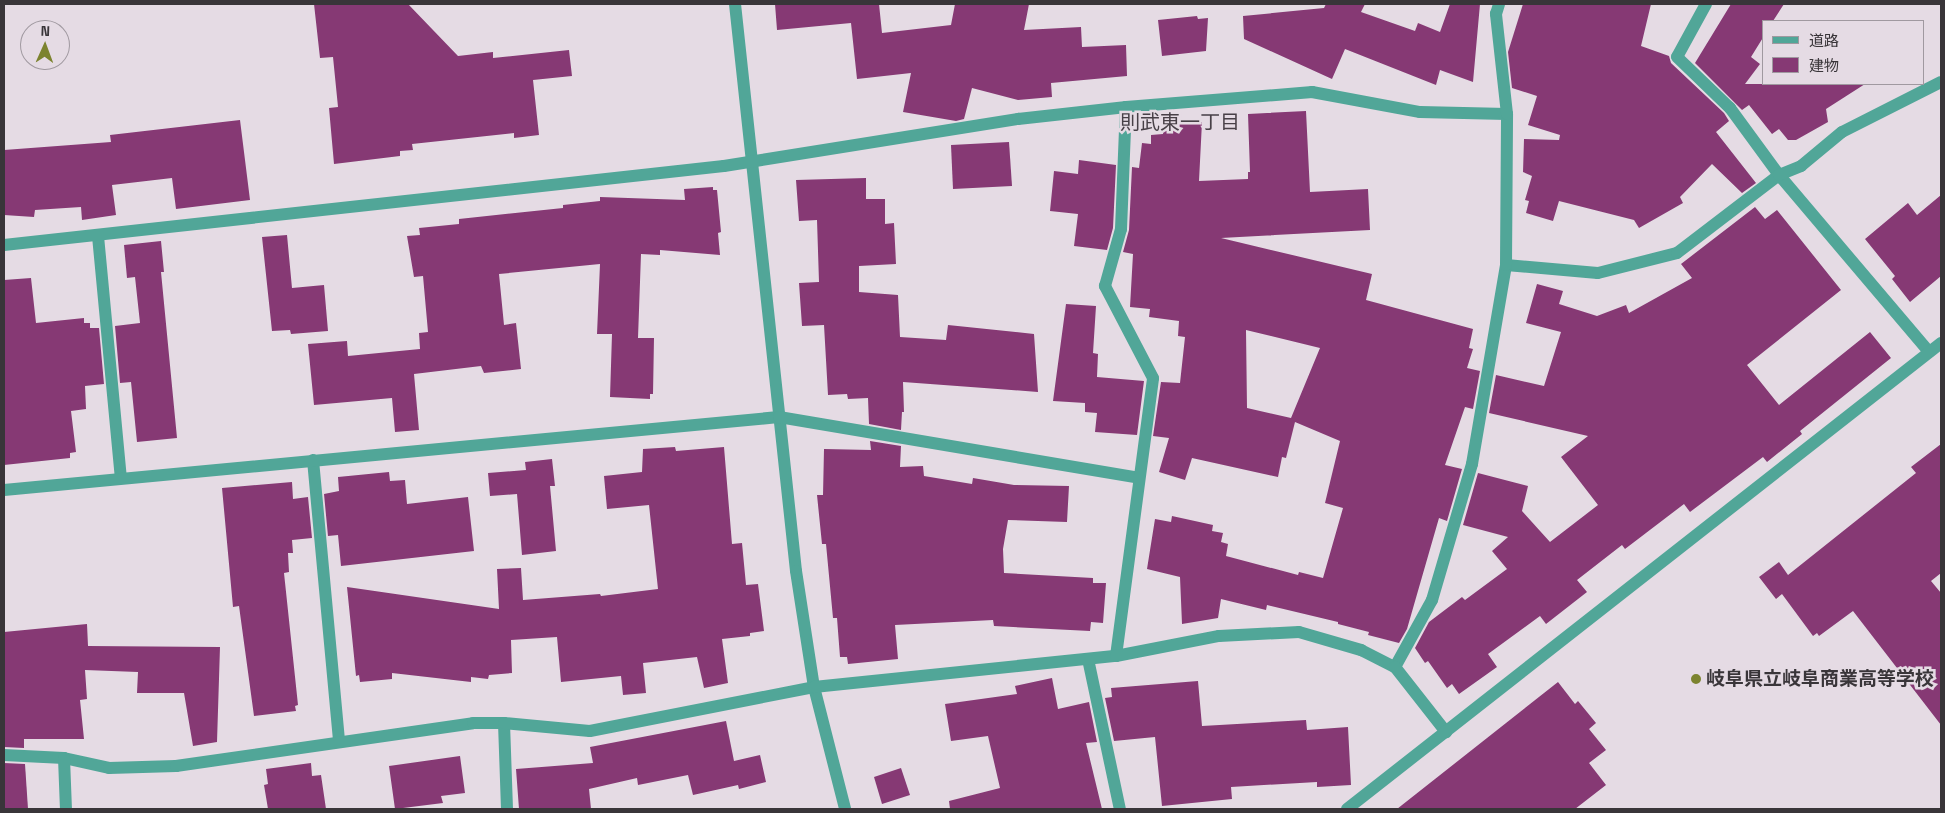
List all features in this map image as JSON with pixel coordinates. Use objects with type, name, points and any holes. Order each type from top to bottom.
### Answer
[{"type":"street","points":[[735,4],[796,571],[814,686],[845,809]]},
{"type":"street","points":[[1395,667],[1432,600],[1472,464],[1506,265],[1507,114],[1496,14],[1498,4]]},
{"type":"street","points":[[1706,4],[1677,56],[1730,108],[1779,175],[1929,352]]},
{"type":"street","points":[[1506,265],[1598,273],[1677,253],[1779,175],[1801,166],[1842,132],[1941,82]]},
{"type":"street","points":[[4,245],[752,162],[1018,118],[1126,107],[1312,92],[1420,112],[1507,114]]},
{"type":"street","points":[[1116,656],[1138,478],[1153,378],[1105,286],[1121,229],[1126,107]]},
{"type":"street","points":[[98,236],[121,478]]},
{"type":"street","points":[[1347,809],[1941,343]]},
{"type":"street","points":[[4,490],[779,417],[1138,478]]},
{"type":"street","points":[[313,460],[339,742]]},
{"type":"street","points":[[4,755],[64,758],[109,768],[176,766],[474,724],[504,722],[590,731],[814,686],[1116,656],[1219,636],[1299,632],[1360,650],[1395,667],[1446,732]]},
{"type":"street","points":[[1088,659],[1120,809]]},
{"type":"street","points":[[504,722],[507,809]]},
{"type":"street","points":[[64,758],[66,809]]},
{"type":"building","points":[[314,4],[408,4],[458,56],[493,52],[493,58],[569,50],[572,76],[533,80],[539,135],[514,138],[514,133],[412,144],[413,150],[400,151],[400,156],[334,164],[329,108],[338,107],[333,57],[320,58]]},
{"type":"building","points":[[775,4],[879,4],[882,33],[951,25],[955,4],[1029,4],[1024,30],[1081,27],[1082,47],[1126,45],[1127,76],[1051,83],[1052,97],[1018,100],[972,88],[964,119],[956,121],[903,112],[911,73],[857,79],[851,23],[777,30]]},
{"type":"building","points":[[1326,4],[1365,4],[1361,12],[1415,31],[1418,23],[1440,32],[1450,4],[1480,4],[1473,82],[1440,70],[1436,85],[1345,49],[1332,79],[1244,39],[1243,16],[1324,8]]},
{"type":"building","points":[[1523,4],[1651,4],[1641,46],[1669,56],[1671,63],[1724,113],[1729,121],[1716,132],[1756,183],[1742,193],[1712,164],[1680,197],[1683,203],[1639,228],[1634,220],[1559,201],[1553,221],[1526,213],[1529,201],[1525,200],[1532,176],[1523,172],[1524,139],[1559,140],[1560,135],[1528,125],[1537,96],[1512,88],[1508,52]]},
{"type":"building","points":[[1731,4],[1784,4],[1774,20],[1762,20],[1762,39],[1751,57],[1760,64],[1745,84],[1863,85],[1826,109],[1828,122],[1796,140],[1788,140],[1779,129],[1772,134],[1749,105],[1742,110],[1695,63]]},
{"type":"building","points":[[1197,16],[1198,19],[1208,18],[1206,51],[1162,56],[1158,20]]},
{"type":"building","points":[[1306,111],[1310,192],[1368,189],[1370,230],[1221,238],[1372,274],[1366,300],[1473,329],[1469,348],[1473,349],[1467,368],[1480,371],[1473,409],[1465,407],[1445,465],[1462,469],[1447,521],[1439,518],[1407,629],[1399,643],[1368,635],[1369,632],[1338,624],[1338,622],[1267,605],[1266,610],[1221,599],[1218,618],[1182,624],[1180,577],[1147,569],[1155,519],[1171,522],[1172,516],[1213,525],[1212,531],[1223,533],[1221,542],[1228,544],[1226,556],[1298,575],[1299,572],[1323,578],[1343,508],[1325,503],[1340,441],[1295,422],[1286,458],[1282,457],[1278,477],[1192,458],[1185,480],[1159,472],[1169,438],[1153,436],[1161,382],[1180,383],[1185,337],[1178,336],[1179,321],[1149,317],[1150,309],[1130,307],[1133,254],[1123,252],[1129,230],[1132,167],[1139,168],[1142,143],[1151,144],[1151,135],[1163,134],[1164,125],[1173,125],[1173,121],[1202,122],[1199,181],[1248,179],[1248,172],[1250,172],[1248,114]],"holes":[[[1246,330],[1320,348],[1291,418],[1247,408]]]},
{"type":"building","points":[[240,120],[250,200],[176,209],[172,178],[112,185],[116,215],[82,220],[81,207],[35,210],[34,217],[4,215],[4,150],[111,142],[110,135]]},
{"type":"building","points":[[1009,142],[1012,186],[953,189],[951,145]]},
{"type":"building","points":[[1079,160],[1116,165],[1113,228],[1107,250],[1074,246],[1078,214],[1050,211],[1054,171],[1078,174]]},
{"type":"building","points":[[866,178],[866,199],[885,199],[885,224],[894,223],[896,264],[859,266],[859,292],[898,295],[900,337],[946,340],[948,325],[1034,334],[1038,392],[903,382],[904,412],[902,412],[901,430],[869,424],[868,398],[848,399],[847,394],[828,395],[824,325],[802,326],[799,283],[819,282],[817,220],[799,221],[796,180]]},
{"type":"building","points":[[713,187],[713,190],[717,190],[721,232],[718,233],[720,255],[660,250],[660,255],[641,254],[638,338],[654,338],[653,394],[650,394],[650,399],[610,397],[612,334],[597,334],[600,264],[499,274],[504,325],[516,323],[521,369],[484,373],[481,366],[414,374],[419,430],[395,432],[392,398],[314,405],[308,344],[347,341],[348,356],[420,349],[419,333],[428,332],[423,276],[414,277],[407,236],[420,235],[419,228],[459,224],[459,219],[563,208],[563,205],[600,201],[600,197],[685,200],[684,189]]},
{"type":"building","points":[[1941,195],[1941,276],[1910,302],[1892,279],[1895,276],[1865,239],[1908,203],[1917,215]]},
{"type":"building","points":[[1755,207],[1765,219],[1777,210],[1841,290],[1747,365],[1779,405],[1870,332],[1891,358],[1800,431],[1802,434],[1767,462],[1763,457],[1690,512],[1684,504],[1625,549],[1622,545],[1577,580],[1587,592],[1546,624],[1540,616],[1488,654],[1497,667],[1459,694],[1452,684],[1447,688],[1428,661],[1425,663],[1415,648],[1429,622],[1462,597],[1465,600],[1507,569],[1492,551],[1508,537],[1463,525],[1478,473],[1528,486],[1522,511],[1550,542],[1598,505],[1561,457],[1588,436],[1489,413],[1496,375],[1544,386],[1561,332],[1526,323],[1537,284],[1563,291],[1559,304],[1597,316],[1626,305],[1629,313],[1692,278],[1681,264]]},
{"type":"building","points":[[287,235],[292,288],[324,285],[328,331],[291,334],[290,330],[272,331],[262,237]]},
{"type":"building","points":[[161,241],[164,272],[161,272],[177,438],[137,442],[131,382],[120,383],[115,326],[140,323],[135,277],[127,278],[124,245]]},
{"type":"building","points":[[31,278],[36,323],[84,318],[84,323],[90,323],[90,328],[99,328],[104,384],[85,386],[86,409],[71,411],[76,452],[70,453],[70,458],[4,465],[4,280]]},
{"type":"building","points":[[1066,304],[1096,306],[1093,353],[1098,354],[1097,377],[1144,381],[1137,435],[1095,432],[1097,413],[1085,412],[1085,403],[1053,401]]},
{"type":"building","points":[[870,441],[901,446],[900,467],[923,466],[924,476],[972,484],[973,478],[1014,485],[1069,486],[1067,522],[1008,520],[1003,549],[1004,573],[1093,578],[1093,583],[1106,583],[1103,623],[1091,622],[1090,631],[994,626],[993,620],[895,625],[898,659],[848,664],[847,657],[840,657],[837,618],[833,618],[826,544],[822,544],[817,495],[823,495],[824,449],[871,450]]},
{"type":"building","points":[[1941,444],[1941,573],[1931,581],[1941,593],[1941,725],[1853,611],[1819,636],[1817,633],[1813,636],[1782,594],[1776,599],[1759,577],[1779,562],[1788,575],[1916,473],[1911,467]]},
{"type":"building","points":[[675,447],[676,451],[724,447],[732,544],[742,543],[746,585],[758,584],[764,631],[750,633],[750,636],[722,639],[728,683],[704,688],[697,657],[643,663],[646,693],[623,695],[621,676],[561,682],[557,637],[511,640],[512,673],[489,675],[488,679],[471,677],[471,682],[392,673],[392,679],[360,682],[359,675],[356,676],[347,587],[499,609],[497,569],[521,568],[523,600],[600,594],[601,596],[658,589],[649,505],[607,509],[604,476],[642,472],[643,449]]},
{"type":"building","points":[[552,459],[555,486],[550,486],[556,551],[522,555],[517,494],[490,496],[488,473],[526,470],[525,462]]},
{"type":"building","points":[[389,472],[390,481],[405,480],[407,504],[468,497],[474,551],[341,566],[338,535],[328,536],[324,494],[339,491],[338,477]]},
{"type":"building","points":[[292,482],[293,499],[308,497],[312,538],[292,540],[293,553],[288,553],[289,572],[284,573],[298,705],[295,706],[296,711],[254,716],[239,606],[233,607],[222,488]]},
{"type":"building","points":[[87,624],[88,646],[220,647],[217,742],[193,746],[184,693],[137,693],[138,672],[85,670],[87,699],[80,700],[84,739],[24,739],[24,748],[4,747],[4,632]]},
{"type":"building","points":[[1052,678],[1058,709],[1089,702],[1097,742],[1086,743],[1102,809],[950,809],[949,801],[1000,788],[988,736],[951,741],[945,704],[1017,694],[1015,686]]},
{"type":"building","points":[[1198,681],[1202,726],[1306,720],[1307,730],[1348,727],[1351,785],[1317,787],[1317,782],[1231,787],[1232,799],[1162,806],[1155,737],[1114,741],[1105,698],[1112,697],[1111,688]]},
{"type":"building","points":[[1558,682],[1575,704],[1578,701],[1596,723],[1589,729],[1606,750],[1589,763],[1606,785],[1575,809],[1397,809]]},
{"type":"building","points":[[726,721],[734,761],[760,755],[766,782],[739,789],[738,785],[693,795],[688,775],[638,785],[637,778],[589,789],[591,809],[519,809],[516,769],[593,763],[590,747]]},
{"type":"building","points":[[460,756],[465,793],[441,796],[443,803],[395,809],[389,766]]},
{"type":"building","points":[[4,763],[25,764],[28,809],[4,809]]},
{"type":"building","points":[[311,763],[312,776],[321,775],[326,809],[268,809],[264,785],[268,784],[266,769]]},
{"type":"building","points":[[901,768],[910,795],[882,804],[874,777]]},
{"type":"place","name":"岐阜県立岐阜商業高等学校","points":[[1696,679]]},
{"type":"district","name":"則武東一丁目","points":[[1180,122]]}]
